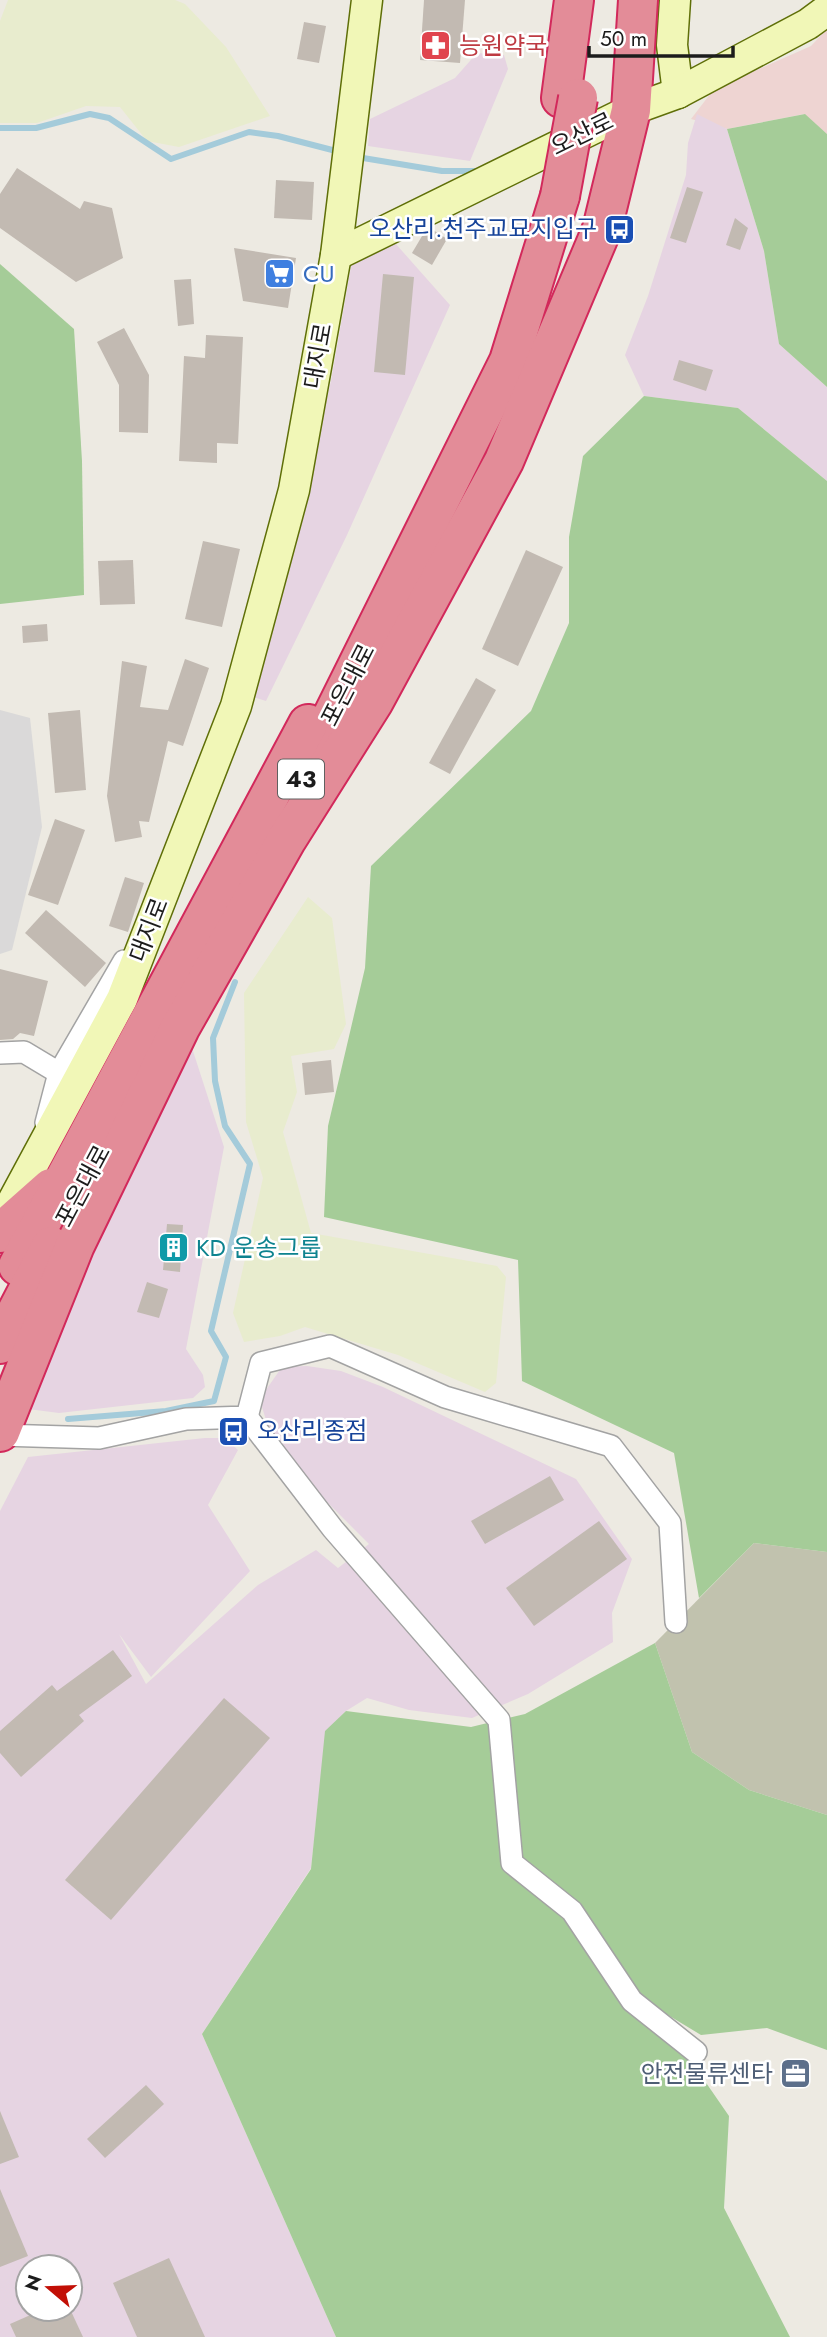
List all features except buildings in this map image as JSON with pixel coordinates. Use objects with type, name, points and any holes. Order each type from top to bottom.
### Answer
[{"type":"highway","name":"43","points":[[570,98],[574,0]]},
{"type":"highway","name":"43","points":[[551,194],[589,0]]},
{"type":"highway","points":[[0,1434],[75,1245],[183,1009],[374,701],[504,461],[602,229],[631,110],[638,0]]},
{"type":"highway","name":"포은대로","points":[[0,1343],[183,1009],[246,881],[308,766],[509,361],[551,194]]},
{"type":"highway","name":"포은대로","points":[[0,1299],[49,1213],[66,1175],[236,861],[441,464],[551,194]]},
{"type":"highway","points":[[246,881],[287,839]]},
{"type":"highway","points":[[0,1233],[66,1175]]},
{"type":"main road","name":"대지로","points":[[0,1225],[122,999],[236,706],[294,489],[336,255],[367,0]]},
{"type":"main road","points":[[675,0],[672,45],[678,93]]},
{"type":"main road","name":"오산로","points":[[336,255],[631,110],[678,93],[808,24],[827,10]]},
{"type":"street","name":"대지로","points":[[42,1144],[59,1073],[119,972],[236,706]]},
{"type":"street","points":[[0,1053],[24,1052],[59,1073]]},
{"type":"street","points":[[247,1417],[261,1363],[330,1346],[445,1397],[611,1446],[670,1523],[676,1622]]},
{"type":"street","points":[[0,1434],[99,1438],[186,1419],[247,1417]]},
{"type":"street","points":[[247,1417],[333,1529],[499,1720],[512,1863],[572,1911],[632,2001],[695,2052]]},
{"type":"shaded area","points":[[8,0],[175,0],[185,4],[226,47],[270,116],[179,147],[147,141],[120,107],[86,106],[37,123],[0,123],[0,21]]},
{"type":"shaded area","points":[[827,29],[827,134],[804,114],[727,129],[691,119],[714,89],[811,46]]},
{"type":"shaded area","points":[[477,53],[504,55],[508,69],[470,161],[368,146],[370,119],[455,78]]},
{"type":"shaded area","points":[[697,114],[727,129],[764,251],[779,344],[827,387],[827,481],[738,408],[644,396],[625,355],[648,296],[686,175],[688,143]]},
{"type":"shaded area","points":[[395,243],[450,305],[347,535],[266,701],[253,697],[302,508],[331,381],[352,261]]},
{"type":"shaded area","points":[[0,710],[30,718],[42,827],[12,950],[0,954]]},
{"type":"shaded area","points":[[308,897],[332,918],[346,1024],[334,1049],[291,1056],[297,1092],[283,1132],[311,1233],[497,1266],[506,1277],[496,1383],[485,1392],[398,1355],[305,1327],[280,1336],[244,1342],[233,1313],[263,1178],[246,1122],[244,993]]},
{"type":"shaded area","points":[[192,1048],[224,1147],[186,1349],[203,1375],[205,1387],[193,1398],[59,1413],[28,1409],[89,1244]]},
{"type":"shaded area","points":[[307,1366],[341,1371],[383,1387],[576,1479],[632,1559],[612,1613],[613,1642],[528,1694],[472,1718],[409,1710],[367,1698],[346,1711],[326,1731],[311,1868],[202,2034],[336,2337],[0,2337],[0,1511],[28,1457],[205,1438],[225,1438],[238,1450],[208,1505],[250,1571],[151,1677],[119,1634],[146,1684],[258,1585],[316,1550],[338,1568],[369,1544],[281,1456],[262,1407],[263,1394],[282,1367]]},
{"type":"shaded area","points":[[754,1543],[827,1552],[827,1815],[749,1790],[692,1752],[655,1643]]},
{"type":"green space","points":[[805,114],[827,134],[827,387],[779,344],[764,251],[727,129]]},
{"type":"green space","points":[[0,264],[74,329],[82,461],[84,595],[0,604]]},
{"type":"green space","points":[[644,396],[738,408],[827,481],[827,1552],[754,1543],[699,1598],[674,1453],[522,1381],[518,1260],[324,1217],[328,1126],[365,968],[371,866],[531,711],[569,623],[569,537],[583,456]]},
{"type":"green space","points":[[655,1643],[692,1752],[749,1790],[827,1815],[827,2050],[767,2028],[701,2035],[653,2006],[729,2116],[724,2208],[790,2337],[336,2337],[202,2034],[311,1869],[325,1731],[346,1711],[471,1727],[525,1714]]},
{"type":"waterway","points":[[0,128],[36,128],[90,114],[109,118],[171,159],[249,132],[278,136],[340,152]]},
{"type":"waterway","points":[[357,157],[442,171],[475,171]]},
{"type":"waterway","points":[[68,1419],[166,1411],[214,1401],[226,1357],[211,1331],[250,1164],[225,1126],[215,1081],[213,1038],[235,982]]},
{"type":"place","name":"능원약국","points":[[436,46]]},
{"type":"place","name":"오산리.천주교묘지입구","points":[[620,229]]},
{"type":"place","name":"CU","points":[[280,274]]},
{"type":"place","name":"KD 운송그룹","points":[[173,1248]]},
{"type":"place","name":"오산리종점","points":[[234,1431]]},
{"type":"place","name":"안전물류센타","points":[[796,2074]]}]
